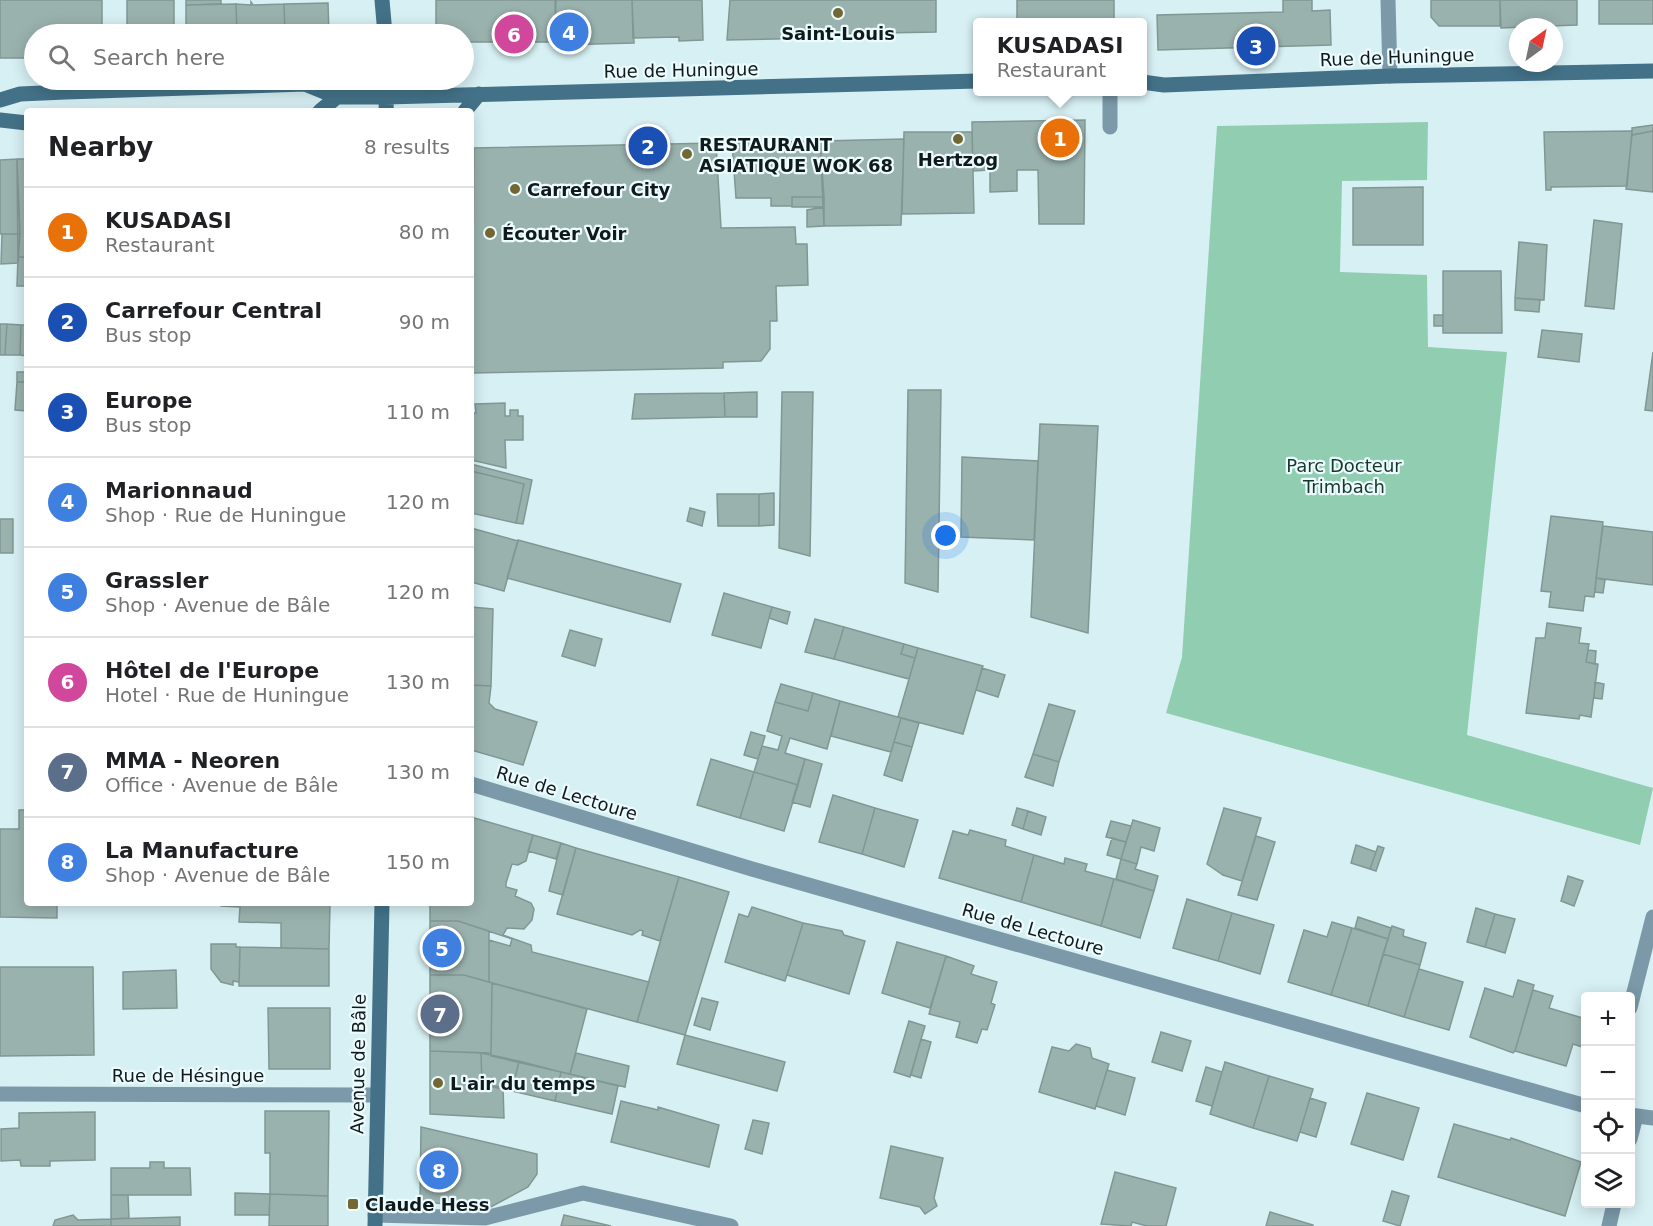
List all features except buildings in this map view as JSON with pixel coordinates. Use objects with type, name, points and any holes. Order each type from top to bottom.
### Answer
[{"type":"main road","points":[[382,0],[385,24]]},
{"type":"main road","name":"Rue de Huningue","points":[[1147,83],[1164,85],[1390,76],[1653,71]]},
{"type":"main road","name":"Rue de Huningue","points":[[337,97],[386,104],[479,94],[973,81]]},
{"type":"main road","points":[[0,100],[20,94],[138,90]]},
{"type":"main road","points":[[320,90],[337,97],[324,108]]},
{"type":"main road","points":[[467,108],[479,94]]},
{"type":"main road","points":[[0,120],[24,123]]},
{"type":"main road","name":"Avenue de Bâle","points":[[375,1221],[382,906]]},
{"type":"street","points":[[1388,0],[1390,76]]},
{"type":"street","points":[[1110,96],[1110,127]]},
{"type":"street","name":"Rue de Lectoure","points":[[474,784],[752,869],[1581,1105]]},
{"type":"street","points":[[1634,992],[1653,917]]},
{"type":"street","name":"Rue de Hésingue","points":[[0,1094],[376,1095]]},
{"type":"street","points":[[1635,1116],[1653,1118]]},
{"type":"street","points":[[375,1221],[485,1218],[583,1193],[731,1226]]},
{"type":"street","points":[[1609,1226],[1613,1208]]},
{"type":"green space","name":"Parc Docteur Trimbach","points":[[1428,122],[1427,180],[1342,181],[1340,272],[1427,275],[1428,347],[1507,352],[1467,735],[1653,788],[1640,845],[1166,713],[1182,657],[1217,126]]},
{"type":"place","name":"Saint-Louis","points":[[838,13]]},
{"type":"place","name":"Marionnaud","points":[[569,32]]},
{"type":"place","name":"Hôtel de l'Europe","points":[[514,34]]},
{"type":"place","name":"Europe","points":[[1256,46]]},
{"type":"place","name":"KUSADASI","points":[[1060,138]]},
{"type":"place","name":"Hertzog","points":[[958,139]]},
{"type":"place","name":"Carrefour Central","points":[[648,146]]},
{"type":"place","name":"RESTAURANT ASIATIQUE WOK 68","points":[[687,154]]},
{"type":"place","name":"Carrefour City","points":[[515,189]]},
{"type":"place","name":"Écouter Voir","points":[[490,233]]},
{"type":"place","name":"Grassler","points":[[442,948]]},
{"type":"place","name":"MMA - Neoren","points":[[440,1014]]},
{"type":"place","name":"L'air du temps","points":[[438,1083]]},
{"type":"place","name":"La Manufacture","points":[[439,1170]]},
{"type":"place","name":"Claude Hess","points":[[353,1204]]}]
